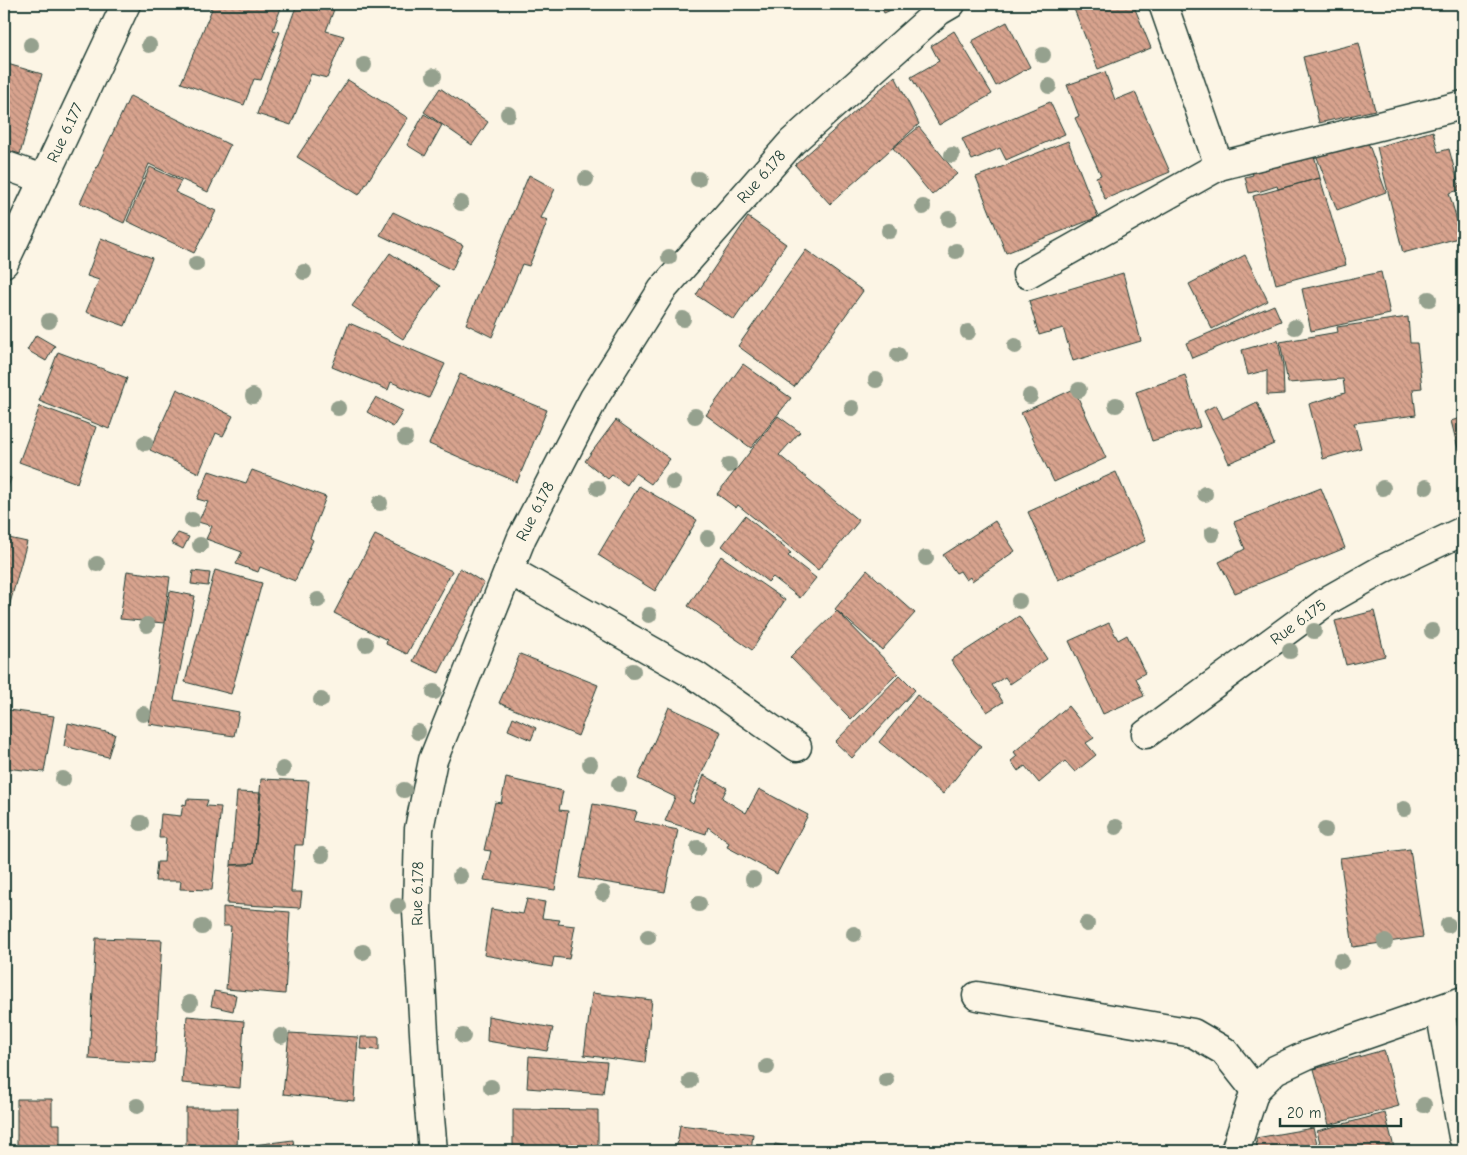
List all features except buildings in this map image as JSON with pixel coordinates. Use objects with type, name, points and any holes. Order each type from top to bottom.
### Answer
[{"type":"street","name":"Rue 6.177","points":[[4,263],[126,4]]},
{"type":"street","name":"Rue 6.178","points":[[432,1151],[417,911],[420,829],[434,760],[522,537],[594,398],[662,290],[792,142],[939,11],[951,4]]},
{"type":"street","points":[[1163,4],[1219,166]]},
{"type":"street","points":[[1027,274],[1219,166],[1463,105]]},
{"type":"street","points":[[4,165],[43,179]]},
{"type":"street","name":"Rue 6.175","points":[[1146,734],[1330,599],[1385,568],[1463,532]]},
{"type":"street","points":[[509,570],[696,676],[797,747]]},
{"type":"street","points":[[977,996],[1193,1033],[1224,1051],[1255,1090]]},
{"type":"street","points":[[1235,1151],[1255,1090],[1275,1070],[1307,1055],[1452,1006],[1463,1137]]}]
